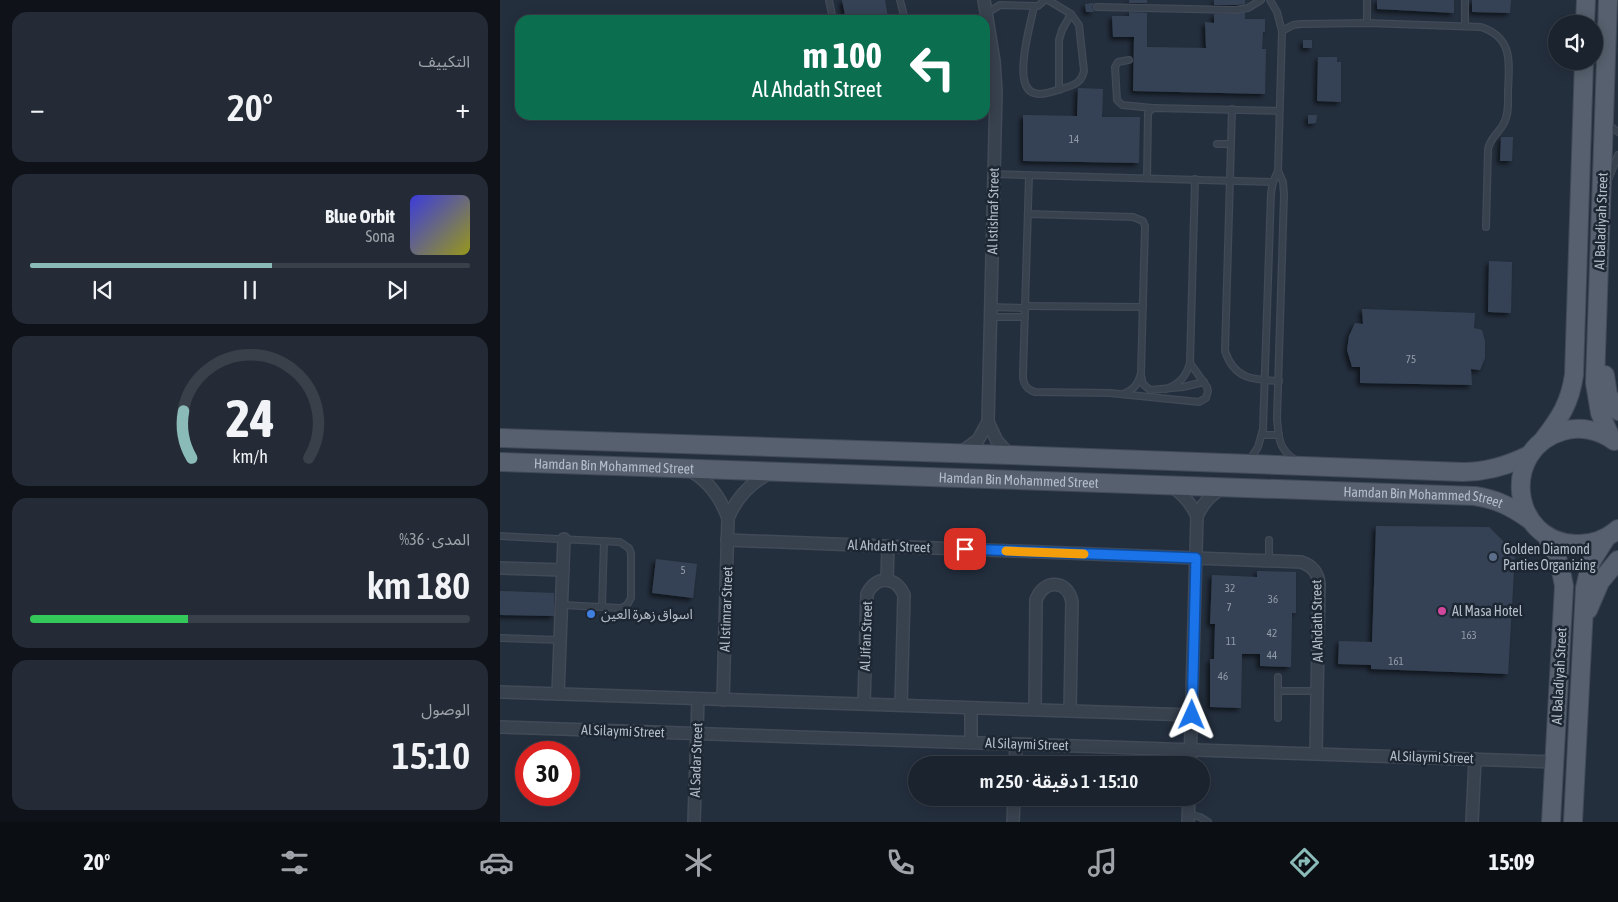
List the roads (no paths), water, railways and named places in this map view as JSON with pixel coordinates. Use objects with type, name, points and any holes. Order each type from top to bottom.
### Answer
[{"type":"main road","points":[[1585,15],[1586,0]]},
{"type":"main road","name":"Al Baladiyah Street","points":[[1608,0],[1611,126],[1602,190],[1595,383],[1600,412],[1615,441]]},
{"type":"main road","name":"Al Baladiyah Street","points":[[1529,455],[1555,425],[1568,401],[1574,375],[1584,70]]},
{"type":"main road","points":[[1598,325],[1608,396],[1618,411]]},
{"type":"main road","points":[[1543,440],[1556,433],[1570,429],[1584,429],[1598,432],[1615,441]]},
{"type":"main road","name":"Hamdan Bin Mohammed Street","points":[[500,438],[1477,472],[1511,464],[1529,455]]},
{"type":"main road","points":[[1529,455],[1523,468],[1520,494],[1530,520]]},
{"type":"main road","name":"Hamdan Bin Mohammed Street","points":[[500,462],[1475,496],[1502,502],[1513,508],[1546,535]]},
{"type":"main road","points":[[1546,535],[1557,541],[1569,544],[1588,544],[1612,533]]},
{"type":"main road","name":"Al Baladiyah Street","points":[[1573,822],[1585,588],[1591,562],[1612,533]]},
{"type":"main road","name":"Al Baladiyah Street","points":[[1546,535],[1559,561],[1564,586],[1552,822]]},
{"type":"main road","points":[[1583,625],[1600,582],[1618,560]]},
{"type":"street","name":"Al Istishraf Street","points":[[984,0],[987,13]]},
{"type":"street","name":"Al Istishraf Street","points":[[990,37],[995,76],[988,422],[997,441],[1010,455]]},
{"type":"street","points":[[960,454],[978,440],[988,422]]},
{"type":"street","name":"Al Istimrar Street","points":[[686,469],[698,475],[712,489],[723,505],[728,518]]},
{"type":"street","name":"Al Istimrar Street","points":[[723,700],[728,518],[733,506],[750,485],[772,472]]},
{"type":"street","points":[[1170,485],[1183,495],[1194,508],[1197,516],[1191,756]]},
{"type":"street","points":[[1197,516],[1205,502],[1224,487]]},
{"type":"street","points":[[558,694],[564,539]]},
{"type":"street","name":"Al Ahdath Street","points":[[727,540],[1301,562],[1307,564],[1316,572],[1319,578],[1316,753]]},
{"type":"street","points":[[888,546],[887,580],[897,584],[904,595],[902,705]]},
{"type":"street","points":[[500,568],[563,570]]},
{"type":"street","name":"Al Jifan Street","points":[[864,704],[868,594],[875,583],[887,580]]},
{"type":"street","points":[[1035,709],[1036,600],[1042,589],[1053,584],[1066,589],[1072,602],[1070,710]]},
{"type":"street","points":[[500,692],[1192,715]]},
{"type":"street","name":"Al Sadar Street","points":[[694,822],[698,699]]},
{"type":"street","points":[[971,708],[971,742]]},
{"type":"street","name":"Al Silaymi Street","points":[[500,727],[1555,762]]},
{"type":"street","points":[[1016,744],[1016,756]]},
{"type":"street","points":[[1472,822],[1475,759]]},
{"type":"street","points":[[1014,806],[1014,822]]},
{"type":"lane","points":[[829,0],[832,15]]},
{"type":"lane","points":[[900,0],[904,15]]},
{"type":"lane","points":[[987,13],[995,7],[1011,2],[1034,6],[1046,0],[1071,14],[1081,31],[1084,71],[1076,84],[1040,94],[1034,93],[1025,84],[1025,51],[1034,6]]},
{"type":"lane","points":[[1097,7],[1236,10],[1248,8],[1261,0]]},
{"type":"lane","points":[[1246,464],[1258,447],[1262,435],[1271,193],[1278,171],[1282,31],[1277,12],[1270,0]]},
{"type":"lane","points":[[1366,23],[1367,0]]},
{"type":"lane","points":[[1465,0],[1465,26]]},
{"type":"lane","points":[[1058,90],[1059,40],[1071,14]]},
{"type":"lane","points":[[1282,31],[1293,25],[1302,24],[1366,23],[1481,27],[1490,30],[1497,36],[1503,43],[1509,60],[1506,115],[1504,122],[1491,139],[1488,149],[1486,226]]},
{"type":"lane","points":[[1129,60],[1118,62],[1116,66],[1117,100],[1122,105],[1153,108],[1279,111]]},
{"type":"lane","points":[[1147,178],[1148,113],[1153,108]]},
{"type":"lane","points":[[1232,109],[1225,351],[1233,366],[1241,374],[1252,379],[1279,381]]},
{"type":"lane","points":[[1217,144],[1231,144]]},
{"type":"lane","points":[[1602,190],[1618,155]]},
{"type":"lane","points":[[1278,171],[1283,182],[1284,194],[1279,435],[1284,452],[1304,467]]},
{"type":"lane","points":[[994,174],[1273,182]]},
{"type":"lane","points":[[1029,175],[1023,381],[1025,386],[1035,392],[1122,394],[1203,401],[1208,395],[1208,391],[1204,382],[1196,374],[1190,363]]},
{"type":"lane","points":[[1166,389],[1184,377],[1190,363],[1195,179]]},
{"type":"lane","points":[[1028,214],[1133,217],[1143,221],[1146,231],[1140,373],[1139,380],[1133,389],[1122,394]]},
{"type":"lane","points":[[990,312],[1025,307],[1143,307]]},
{"type":"lane","points":[[990,312],[1025,317]]},
{"type":"lane","points":[[1140,373],[1143,384],[1147,388],[1156,390],[1192,386],[1204,382]]},
{"type":"lane","points":[[1262,435],[1279,435]]},
{"type":"lane","points":[[500,536],[620,542],[629,548],[631,553],[631,598],[625,607],[562,605]]},
{"type":"lane","points":[[1269,540],[1269,561]]},
{"type":"lane","points":[[602,606],[604,541]]},
{"type":"lane","points":[[500,638],[560,640]]},
{"type":"lane","points":[[1278,677],[1278,718]]},
{"type":"lane","points":[[1278,690],[1317,691]]},
{"type":"lane","points":[[1189,818],[1200,817],[1208,822]]},
{"type":"place","name":"Golden Diamond Parties Organizing","points":[[1493,557]]},
{"type":"place","name":"Al Masa Hotel","points":[[1442,611]]},
{"type":"place","name":"اسواق زهرة العين","points":[[591,614]]}]
